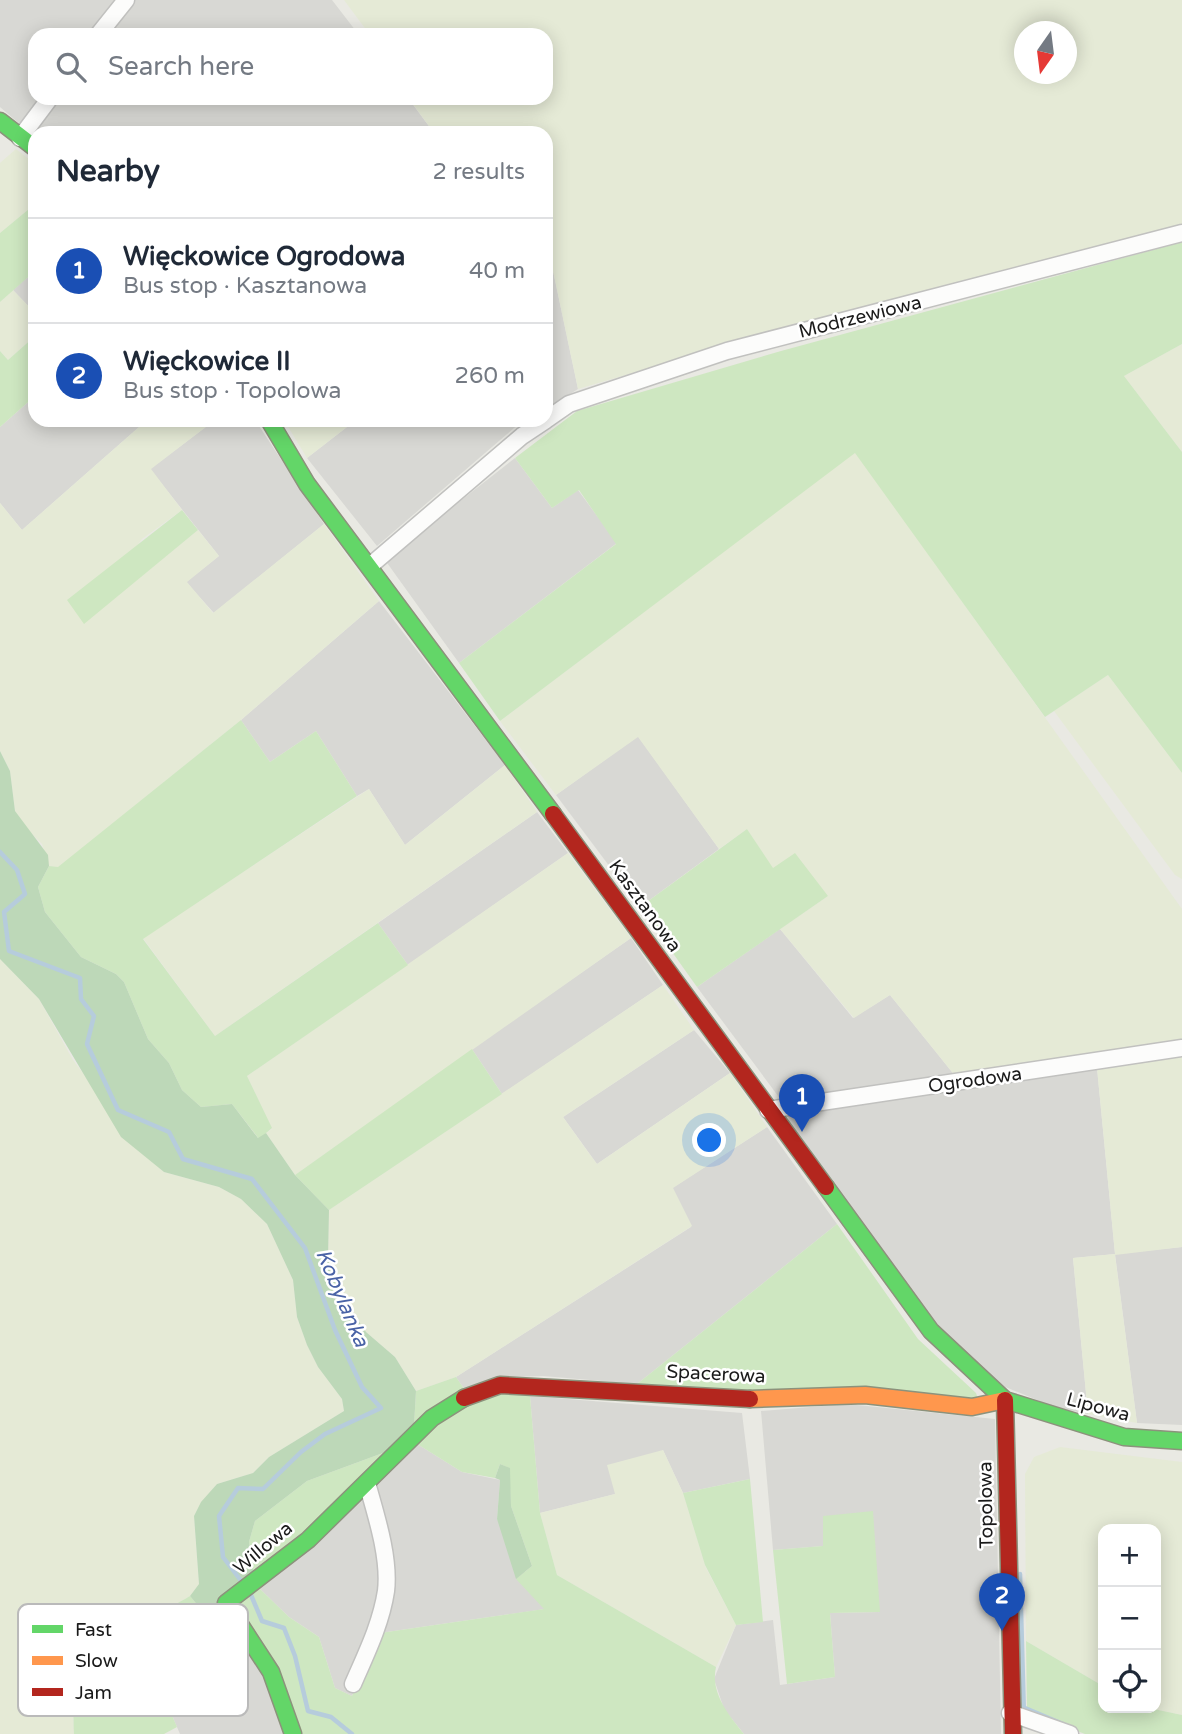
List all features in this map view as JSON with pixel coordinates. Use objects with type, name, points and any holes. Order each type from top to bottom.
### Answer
[{"type":"street","points":[[104,28],[126,0]]},
{"type":"street","points":[[29,126],[45,105]]},
{"type":"street","points":[[0,121],[28,143]]},
{"type":"street","points":[[20,138],[28,127]]},
{"type":"street","name":"Modrzewiowa","points":[[553,415],[569,404],[727,351],[1182,233]]},
{"type":"street","name":"Kasztanowa","points":[[273,427],[307,484],[370,565],[932,1331],[1005,1400]]},
{"type":"street","name":"Modrzewiowa","points":[[370,565],[536,427]]},
{"type":"street","name":"Ogrodowa","points":[[768,1110],[1182,1048]]},
{"type":"street","name":"Spacerowa","points":[[432,1418],[458,1400],[500,1385],[748,1399],[865,1395],[972,1407],[1005,1400]]},
{"type":"street","name":"Lipowa","points":[[1005,1400],[1124,1437],[1182,1441]]},
{"type":"street","name":"Topolowa","points":[[1005,1400],[1010,1713],[1013,1734]]},
{"type":"street","name":"Willowa","points":[[226,1604],[252,1587],[367,1483],[432,1418]]},
{"type":"street","points":[[353,1684],[374,1636],[386,1590],[382,1552],[367,1483]]},
{"type":"street","name":"Willowa","points":[[248,1637],[271,1672],[293,1734]]},
{"type":"street","points":[[1010,1713],[1070,1734]]},
{"type":"shaded area","points":[[0,0],[115,0],[93,28],[28,28],[28,105],[36,105],[21,125],[0,107]]},
{"type":"shaded area","points":[[131,0],[332,0],[354,28],[109,28]]},
{"type":"shaded area","points":[[50,105],[413,105],[429,126],[34,126]]},
{"type":"shaded area","points":[[553,271],[578,389],[553,405]]},
{"type":"shaded area","points":[[28,277],[28,306],[13,290]]},
{"type":"shaded area","points":[[28,402],[28,427],[139,427],[22,530],[0,503],[0,427]]},
{"type":"shaded area","points":[[206,427],[260,427],[324,524],[214,613],[186,582],[219,556],[150,469]]},
{"type":"shaded area","points":[[347,427],[516,427],[377,546],[307,458]]},
{"type":"shaded area","points":[[515,458],[552,508],[578,490],[617,543],[459,663],[385,560]]},
{"type":"shaded area","points":[[379,601],[505,765],[405,845],[369,789],[357,796],[316,731],[270,762],[241,720]]},
{"type":"shaded area","points":[[638,736],[719,849],[640,907],[556,795]]},
{"type":"shaded area","points":[[537,812],[568,853],[408,965],[378,923]]},
{"type":"shaded area","points":[[780,929],[853,1018],[890,995],[956,1077],[784,1104],[697,987]]},
{"type":"shaded area","points":[[631,938],[663,985],[502,1094],[472,1049]]},
{"type":"shaded area","points":[[694,1030],[730,1073],[597,1164],[563,1117]]},
{"type":"shaded area","points":[[1097,1068],[1115,1254],[1073,1258],[1088,1414],[1054,1407],[1003,1386],[938,1328],[788,1123],[789,1113]]},
{"type":"shaded area","points":[[767,1127],[837,1224],[637,1384],[543,1376],[506,1377],[465,1390],[456,1377],[691,1227],[672,1188]]},
{"type":"shaded area","points":[[1182,1247],[1182,1425],[1137,1423],[1115,1254]]},
{"type":"shaded area","points":[[530,1396],[742,1413],[750,1479],[683,1493],[663,1450],[615,1494],[540,1513]]},
{"type":"shaded area","points":[[847,1404],[995,1419],[1001,1734],[744,1734],[724,1709],[714,1679],[736,1625],[773,1620],[780,1685],[835,1677],[830,1613],[880,1612],[823,1546],[773,1550],[761,1411]]},
{"type":"shaded area","points":[[414,1442],[462,1472],[500,1480],[497,1519],[545,1609],[380,1633],[352,1696],[335,1688],[319,1637],[289,1617],[259,1588]]},
{"type":"shaded area","points":[[248,1648],[299,1734],[180,1734],[172,1716],[248,1716]]},
{"type":"green space","points":[[344,0],[1182,0],[1182,228],[772,332],[578,389],[553,271],[553,126],[429,126],[414,105],[553,105],[553,28],[365,28]]},
{"type":"green space","points":[[16,149],[28,158],[28,210],[0,233],[0,163]]},
{"type":"green space","points":[[28,210],[28,277],[0,302],[0,233]]},
{"type":"green space","points":[[1182,242],[1182,344],[1124,376],[1182,452],[1182,773],[1108,675],[1045,717],[855,453],[500,721],[459,663],[616,544],[579,490],[552,508],[515,458],[577,411],[781,351]]},
{"type":"green space","points":[[13,290],[28,306],[28,342],[8,360],[0,351],[0,302]]},
{"type":"green space","points":[[28,342],[28,402],[0,427],[0,351],[8,360]]},
{"type":"green space","points":[[1182,344],[1182,452],[1124,376]]},
{"type":"green space","points":[[139,427],[206,427],[151,469],[182,510],[142,539],[84,623],[198,530],[219,556],[187,582],[213,613],[324,524],[379,601],[241,720],[58,868],[49,866],[42,844],[20,822],[15,811],[10,771],[0,751],[0,503],[22,530]]},
{"type":"green space","points":[[288,427],[347,427],[307,458]]},
{"type":"green space","points":[[855,452],[1182,909],[1182,1040],[956,1077],[890,995],[854,1018],[780,929],[828,896],[773,869],[747,829],[719,849],[638,737],[556,795],[500,721]]},
{"type":"green space","points":[[182,510],[198,530],[84,624],[67,600]]},
{"type":"green space","points":[[1108,675],[1182,773],[1182,879],[1175,875],[1054,711]]},
{"type":"green space","points":[[241,720],[270,762],[316,731],[357,796],[143,939],[215,1036],[378,923],[408,965],[247,1076],[272,1128],[259,1139],[232,1104],[201,1107],[182,1090],[169,1063],[148,1039],[124,982],[116,974],[81,957],[45,912],[38,887],[49,866],[58,867]]},
{"type":"green space","points":[[0,751],[10,771],[15,811],[48,855],[49,866],[38,887],[45,912],[81,957],[116,974],[124,982],[148,1039],[169,1063],[182,1090],[201,1107],[232,1104],[258,1138],[266,1133],[295,1175],[329,1210],[328,1260],[345,1301],[366,1332],[395,1357],[416,1391],[414,1426],[391,1450],[307,1481],[255,1521],[249,1542],[255,1582],[217,1604],[196,1604],[190,1596],[199,1584],[194,1516],[201,1502],[217,1484],[253,1473],[269,1457],[344,1411],[342,1399],[318,1367],[307,1345],[297,1317],[293,1280],[267,1224],[241,1199],[219,1187],[164,1172],[121,1137],[39,999],[0,959]]},
{"type":"green space","points":[[505,765],[537,812],[215,1036],[143,938],[369,789],[405,845]]},
{"type":"green space","points":[[747,829],[773,868],[795,853],[828,896],[697,987],[640,907]]},
{"type":"green space","points":[[568,853],[631,938],[295,1175],[266,1133],[272,1129],[247,1076]]},
{"type":"green space","points":[[0,959],[39,999],[73,1060],[146,1156],[164,1172],[219,1187],[241,1199],[267,1224],[293,1280],[297,1317],[307,1345],[318,1367],[342,1399],[344,1411],[269,1457],[253,1473],[217,1484],[202,1502],[194,1516],[199,1585],[190,1596],[176,1604],[18,1604],[18,1716],[75,1716],[74,1734],[0,1734]]},
{"type":"green space","points":[[663,985],[694,1030],[563,1117],[588,1152],[597,1164],[730,1073],[767,1127],[673,1188],[692,1226],[456,1377],[416,1391],[395,1357],[366,1332],[345,1301],[328,1260],[329,1210]]},
{"type":"green space","points":[[472,1049],[502,1094],[329,1210],[295,1175]]},
{"type":"green space","points":[[1182,1057],[1182,1247],[1115,1255],[1137,1423],[1088,1414],[1073,1258],[1115,1254],[1097,1068]]},
{"type":"green space","points":[[837,1224],[918,1339],[976,1393],[978,1399],[747,1393],[637,1384]]},
{"type":"green space","points":[[456,1377],[465,1390],[414,1426],[416,1391]]},
{"type":"green space","points":[[501,1392],[530,1396],[540,1513],[557,1575],[716,1667],[718,1695],[744,1734],[299,1734],[248,1630],[248,1604],[239,1604],[259,1588],[289,1617],[319,1637],[335,1688],[352,1696],[380,1633],[544,1609],[516,1579],[532,1566],[511,1506],[509,1468],[500,1464],[495,1478],[462,1472],[414,1442],[453,1409]]},
{"type":"green space","points":[[1060,1447],[1182,1462],[1182,1715],[1161,1711],[1161,1524],[1098,1524],[1098,1683],[1026,1641],[1025,1474],[1034,1457]]},
{"type":"green space","points":[[391,1450],[255,1582],[249,1542],[255,1521],[307,1481]]},
{"type":"green space","points":[[663,1450],[683,1493],[706,1568],[736,1625],[716,1667],[557,1575],[540,1513],[615,1494],[607,1465]]},
{"type":"green space","points":[[500,1464],[510,1468],[511,1506],[532,1566],[516,1579],[497,1519],[500,1480],[495,1478]]},
{"type":"green space","points":[[750,1479],[763,1622],[736,1625],[705,1565],[683,1493]]},
{"type":"green space","points":[[873,1511],[880,1612],[830,1613],[835,1677],[787,1684],[773,1550],[823,1546],[823,1516]]},
{"type":"green space","points":[[190,1596],[196,1604],[176,1604]]},
{"type":"green space","points":[[1026,1641],[1098,1683],[1098,1713],[1161,1713],[1161,1711],[1182,1715],[1182,1734],[1085,1734],[1027,1712]]},
{"type":"green space","points":[[75,1716],[172,1716],[177,1727],[164,1734],[74,1734]]},
{"type":"waterway","name":"Kobylanka","points":[[0,852],[17,870],[25,894],[4,912],[9,951],[80,978],[81,999],[94,1016],[87,1044],[118,1110],[169,1132],[183,1159],[252,1179],[305,1248],[335,1330],[362,1387],[381,1408],[325,1434],[301,1452],[263,1489],[238,1488],[219,1516],[223,1557],[242,1582]]},
{"type":"waterway","points":[[1020,1574],[1024,1716]]},
{"type":"waterway","name":"Kobylanka","points":[[251,1595],[262,1621],[284,1628],[295,1656],[308,1711],[331,1717],[352,1734]]},
{"type":"waterway","points":[[1025,1708],[1063,1724]]},
{"type":"traffic: fast","points":[[0,121],[28,143]]},
{"type":"traffic: fast","points":[[273,427],[307,484],[553,814]]},
{"type":"traffic: fast","points":[[826,1187],[931,1331],[1005,1400],[1124,1437],[1182,1441]]},
{"type":"traffic: fast","points":[[227,1604],[308,1540],[432,1418],[464,1398]]},
{"type":"traffic: fast","points":[[248,1637],[271,1672],[293,1734]]},
{"type":"traffic: slow","points":[[750,1399],[865,1395],[972,1407],[1005,1400]]},
{"type":"traffic: jam","points":[[553,814],[826,1187]]},
{"type":"traffic: jam","points":[[464,1398],[500,1385],[750,1399]]},
{"type":"traffic: jam","points":[[1005,1400],[1013,1734]]},
{"type":"place","name":"Więckowice Ogrodowa","points":[[802,1132]]},
{"type":"place","name":"Więckowice II","points":[[1002,1631]]}]
